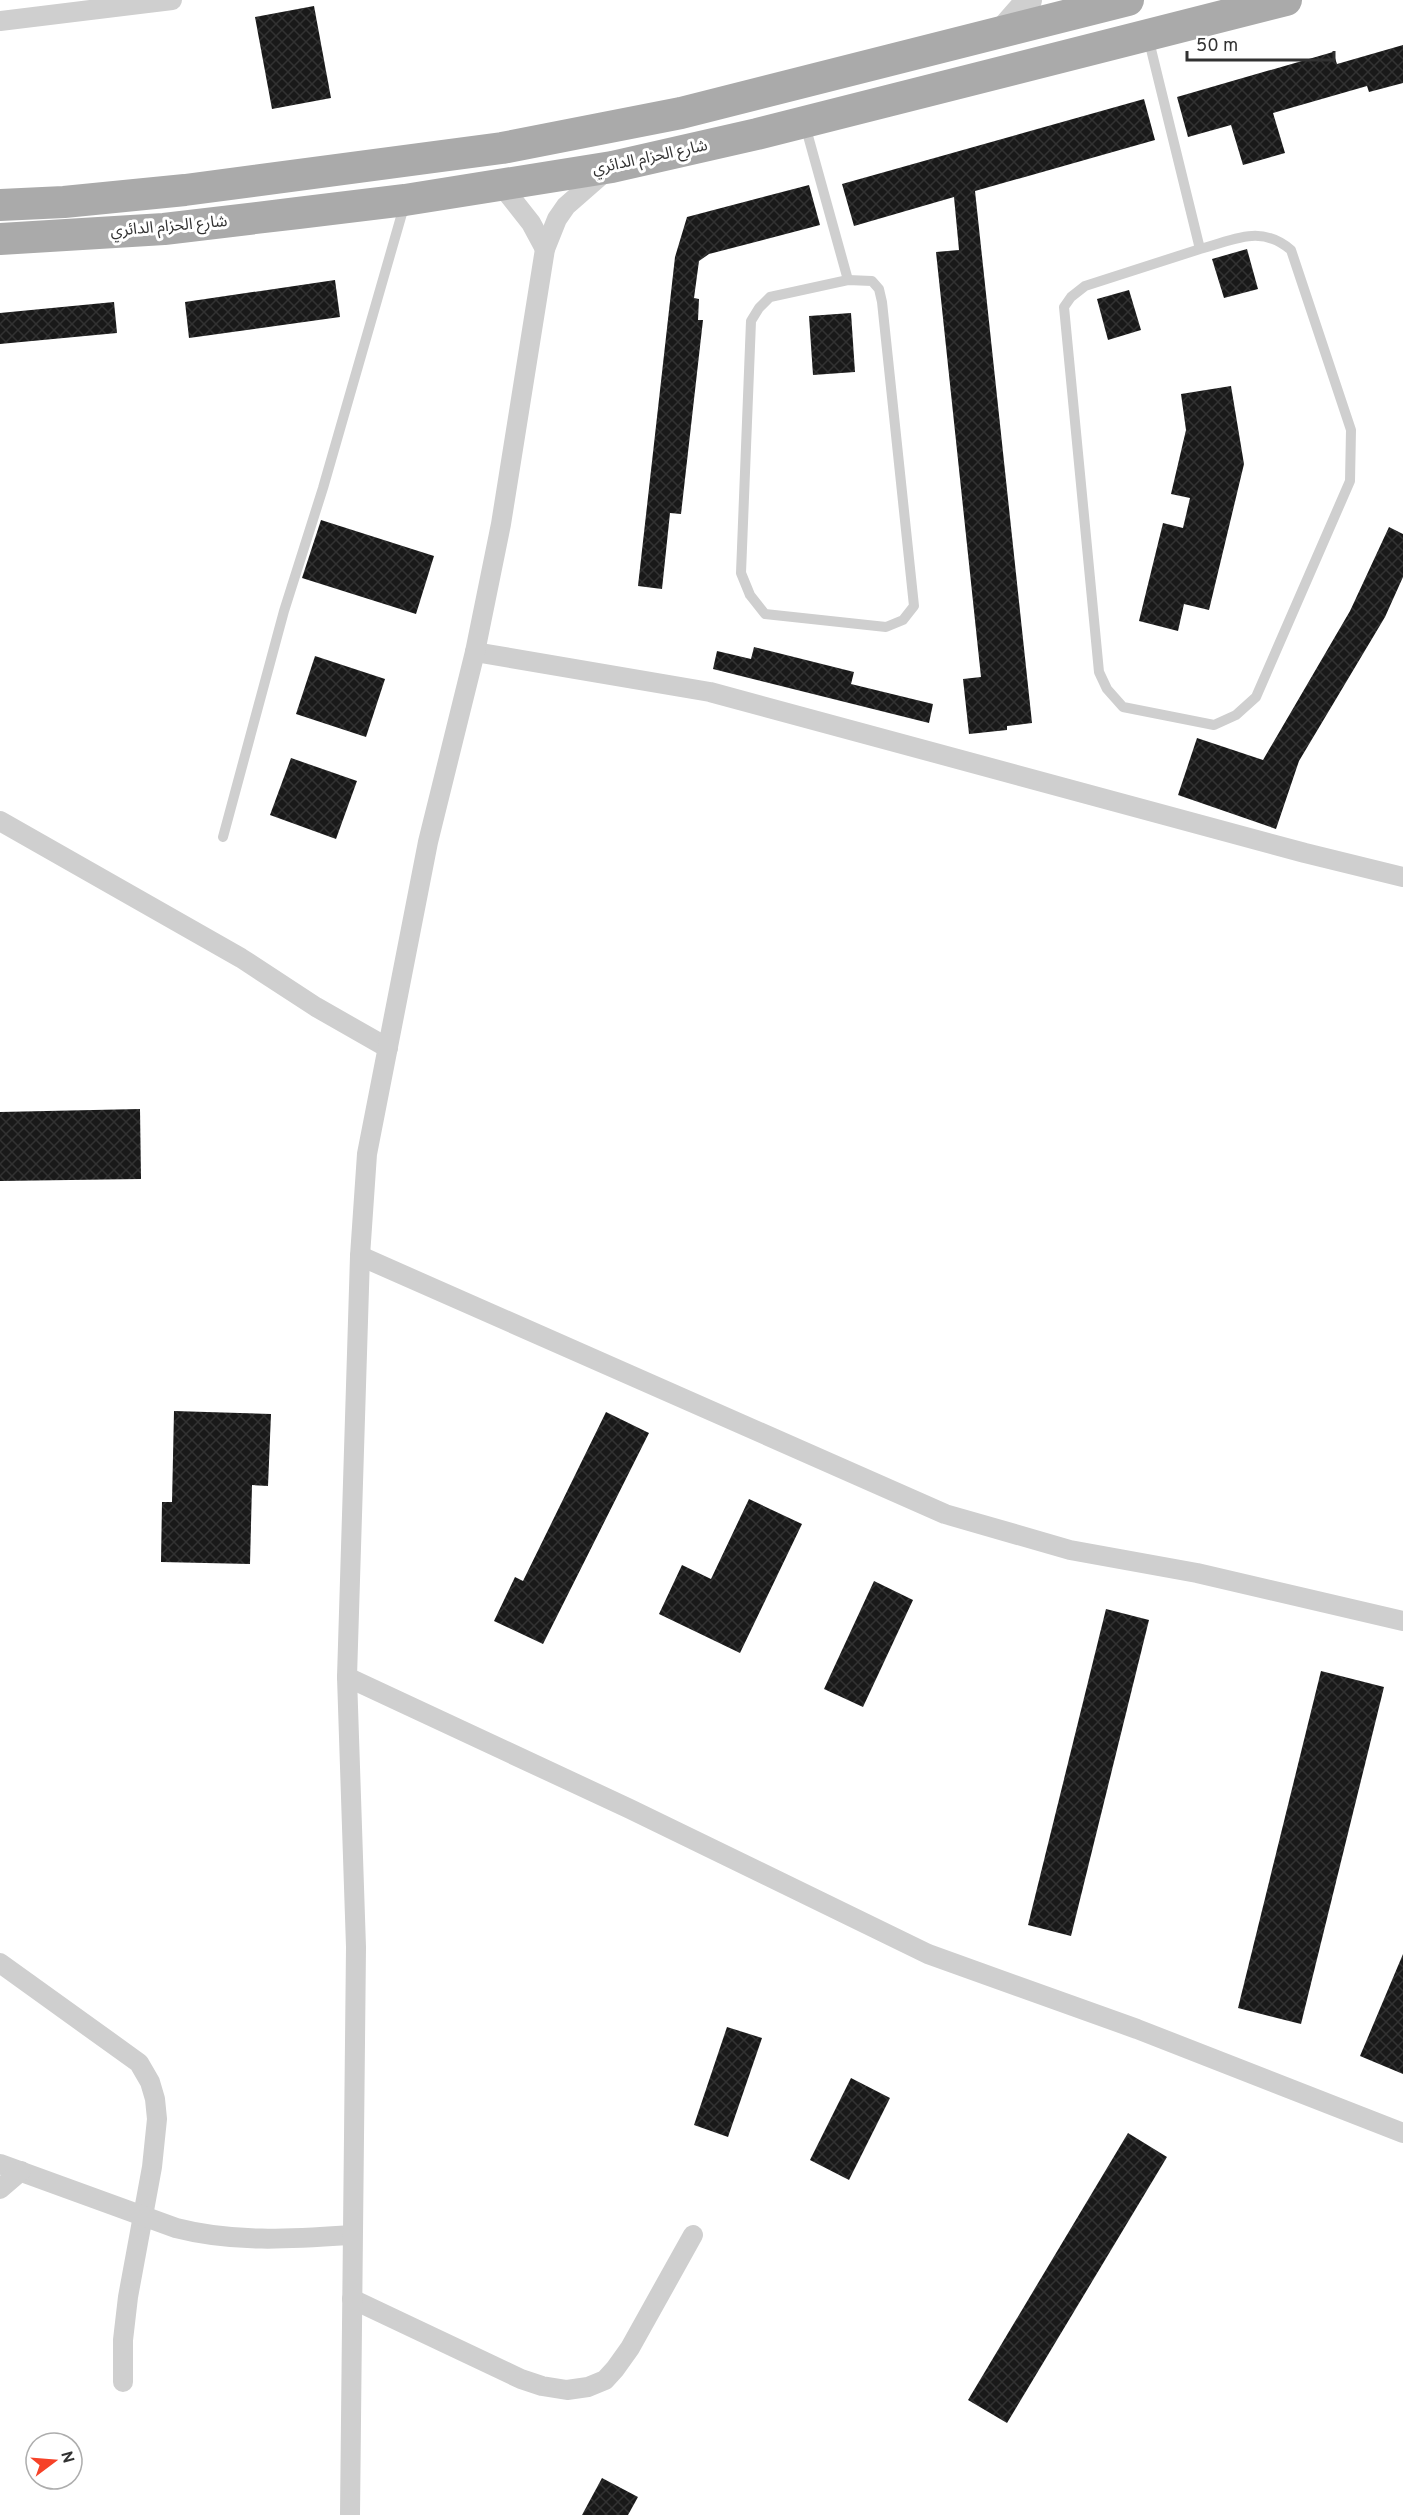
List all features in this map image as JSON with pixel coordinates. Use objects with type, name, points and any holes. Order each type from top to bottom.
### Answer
[{"type":"main road","points":[[0,205],[64,202],[185,190],[502,147],[681,113],[1128,0]]},
{"type":"main road","name":"شارع الحزام الدائري","points":[[0,239],[164,229],[405,200],[612,167],[672,155],[1286,0]]},
{"type":"street","points":[[0,21],[172,0]]},
{"type":"street","points":[[1000,33],[1029,0]]},
{"type":"street","points":[[350,2515],[351,2235],[356,1947],[347,1677],[360,1256],[368,1154],[428,842],[475,652],[501,524],[545,249],[557,219],[566,206],[612,167]]},
{"type":"street","points":[[501,185],[527,217],[545,249]]},
{"type":"street","points":[[475,652],[710,692],[1305,853],[1403,877]]},
{"type":"street","points":[[0,821],[241,958],[316,1007],[388,1048]]},
{"type":"street","points":[[360,1256],[945,1514],[1070,1550],[1197,1573],[1403,1621]]},
{"type":"street","points":[[347,1677],[630,1809],[928,1954],[1137,2029],[1403,2133]]},
{"type":"street","points":[[0,1963],[139,2063],[150,2082],[155,2099],[157,2119],[152,2167],[128,2297],[123,2340],[123,2382]]},
{"type":"street","points":[[0,2164],[144,2216],[205,2235],[235,2239],[351,2235]]},
{"type":"street","points":[[0,2189],[21,2171]]},
{"type":"street","points":[[352,2299],[521,2379],[567,2390],[588,2387],[604,2380],[630,2348],[693,2235]]},
{"type":"lane","points":[[1148,36],[1200,249]]},
{"type":"lane","points":[[804,122],[848,280]]},
{"type":"lane","points":[[223,837],[284,611],[323,488],[405,200]]},
{"type":"lane","points":[[1257,234],[1278,239],[1291,250],[1351,430],[1350,481],[1256,697],[1236,715],[1214,725],[1123,707],[1107,689],[1099,672],[1064,308],[1071,297],[1085,286],[1200,249],[1257,234]]},
{"type":"lane","points":[[848,280],[872,281],[879,289],[882,302],[914,606],[903,620],[886,627],[765,614],[750,595],[741,573],[751,321],[770,297],[848,280]]},
{"type":"building","points":[[314,6],[331,98],[272,109],[255,17]]},
{"type":"building","points":[[1403,45],[1403,83],[1369,92],[1367,86],[1273,113],[1285,153],[1243,165],[1231,125],[1188,137],[1177,97],[1333,52],[1337,64]]},
{"type":"building","points":[[1144,99],[1155,140],[975,191],[1032,723],[1007,726],[1007,730],[969,734],[963,679],[981,677],[936,252],[959,250],[954,197],[854,226],[842,184]]},
{"type":"building","points":[[809,185],[820,225],[709,254],[699,261],[694,298],[699,299],[698,320],[703,320],[681,514],[670,513],[662,589],[638,586],[675,257],[687,217]]},
{"type":"building","points":[[1247,249],[1258,289],[1224,298],[1212,259]]},
{"type":"building","points":[[335,280],[340,317],[189,338],[185,302]]},
{"type":"building","points":[[1129,290],[1141,330],[1108,340],[1097,299]]},
{"type":"building","points":[[114,302],[117,333],[0,344],[0,313]]},
{"type":"building","points":[[851,313],[855,372],[813,375],[809,316]]},
{"type":"building","points":[[1231,386],[1244,464],[1209,610],[1184,604],[1178,631],[1139,621],[1163,523],[1183,528],[1190,498],[1171,494],[1186,430],[1181,394]]},
{"type":"building","points":[[321,520],[434,556],[416,614],[302,578]]},
{"type":"building","points":[[1389,527],[1403,534],[1403,577],[1385,617],[1299,761],[1276,829],[1178,795],[1197,738],[1263,760],[1350,611]]},
{"type":"building","points":[[754,647],[854,672],[851,684],[933,704],[929,723],[713,669],[717,651],[751,659]]},
{"type":"building","points":[[315,656],[385,679],[366,737],[296,714]]},
{"type":"building","points":[[291,758],[357,781],[336,839],[270,815]]},
{"type":"building","points":[[140,1109],[141,1179],[0,1181],[0,1112]]},
{"type":"building","points":[[174,1411],[271,1414],[268,1486],[252,1485],[250,1564],[161,1562],[162,1502],[172,1502]]},
{"type":"building","points":[[606,1412],[649,1433],[543,1644],[494,1621],[515,1577],[523,1581]]},
{"type":"building","points":[[749,1499],[802,1524],[740,1653],[659,1614],[682,1565],[711,1579]]},
{"type":"building","points":[[874,1581],[913,1600],[863,1707],[824,1689]]},
{"type":"building","points":[[1106,1609],[1149,1620],[1071,1936],[1028,1925]]},
{"type":"building","points":[[1321,1671],[1384,1687],[1301,2024],[1238,2008]]},
{"type":"building","points":[[1403,1954],[1403,2074],[1360,2056]]},
{"type":"building","points":[[727,2027],[762,2038],[728,2137],[694,2125]]},
{"type":"building","points":[[851,2078],[890,2098],[849,2180],[810,2160]]},
{"type":"building","points":[[1128,2133],[1167,2157],[1007,2423],[968,2400]]},
{"type":"building","points":[[602,2478],[638,2497],[628,2515],[582,2515]]}]
